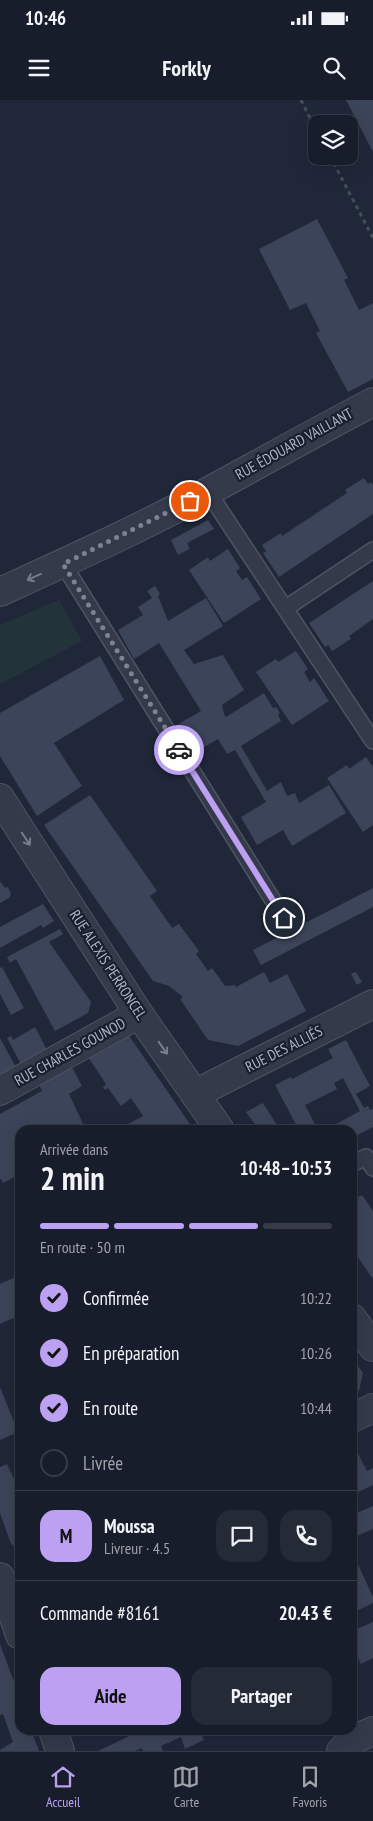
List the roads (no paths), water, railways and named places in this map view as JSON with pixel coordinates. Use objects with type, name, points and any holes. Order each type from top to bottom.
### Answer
[{"type":"street","name":"RUE ÉDOUARD VAILLANT","points":[[0,592],[63,564],[208,492],[373,402]]},
{"type":"street","name":"RUE ALEXIS PERRONCEL","points":[[0,798],[139,1014],[217,1125]]},
{"type":"street","name":"RUE DES ALLIÉS","points":[[195,1094],[373,1004]]},
{"type":"street","name":"RUE CHARLES GOUNOD","points":[[0,1091],[139,1014]]},
{"type":"street","points":[[357,1325],[373,1347]]},
{"type":"street","points":[[357,1416],[373,1408]]},
{"type":"street","points":[[6,1586],[15,1618]]},
{"type":"street","points":[[341,1751],[352,1740],[373,1730]]},
{"type":"street","points":[[55,1735],[60,1751]]},
{"type":"lane","points":[[208,492],[373,741]]},
{"type":"lane","points":[[286,608],[373,550]]},
{"type":"lane","points":[[63,564],[284,918]]},
{"type":"lane","points":[[357,1162],[366,1157],[373,1168]]}]
